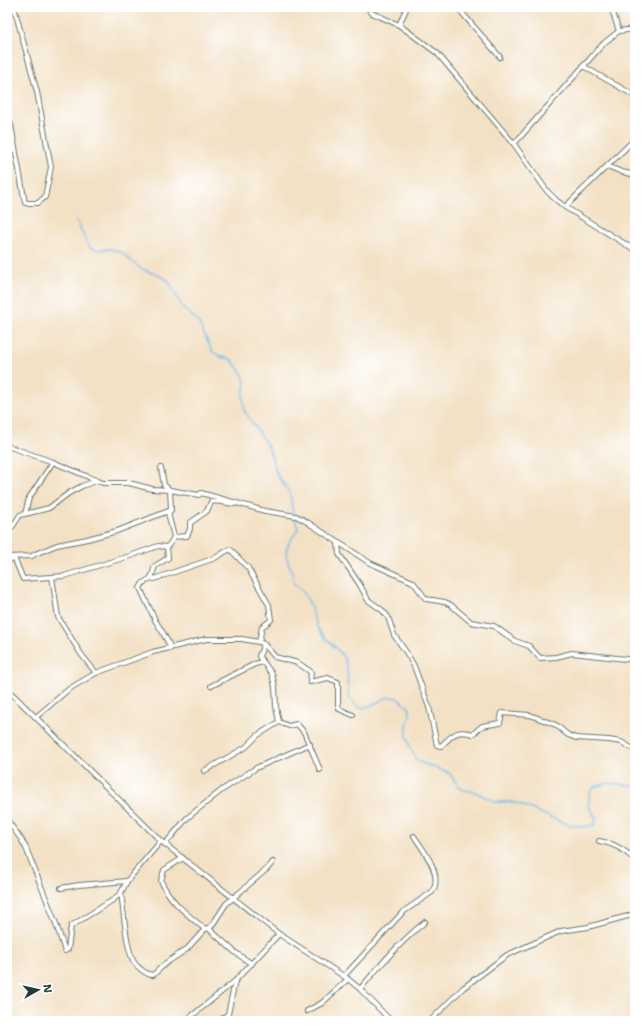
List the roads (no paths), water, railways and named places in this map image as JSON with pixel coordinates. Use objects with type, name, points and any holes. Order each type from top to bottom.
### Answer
[{"type":"street","points":[[7,117],[11,125],[25,203],[38,203],[45,198],[51,167],[37,92],[14,7]]},
{"type":"street","points":[[367,7],[372,13],[399,25],[436,53],[514,144],[547,191],[555,199],[565,207],[635,250]]},
{"type":"street","points":[[399,25],[407,7]]},
{"type":"street","points":[[457,7],[500,57]]},
{"type":"street","points":[[611,7],[619,31]]},
{"type":"street","points":[[514,144],[604,43],[619,31],[635,29]]},
{"type":"street","points":[[583,66],[635,96]]},
{"type":"street","points":[[565,207],[635,139]]},
{"type":"street","points":[[607,166],[635,175]]},
{"type":"street","points":[[7,446],[53,462],[103,483],[129,483],[152,489],[170,490],[199,495],[201,493],[265,511],[296,516],[370,564],[413,582],[426,598],[446,602],[471,622],[494,626],[515,641],[529,646],[540,658],[556,657],[572,653],[635,660]]},
{"type":"street","points":[[25,514],[29,498],[53,462]]},
{"type":"street","points":[[161,468],[164,485],[170,490],[171,510],[168,513],[174,537],[167,547],[168,558],[155,566],[150,578],[141,586],[141,592],[171,648]]},
{"type":"street","points":[[7,530],[13,526],[20,515],[49,508],[68,494],[96,480]]},
{"type":"street","points":[[174,537],[187,536],[190,529],[190,523],[207,511],[211,502],[217,501],[230,504],[239,504]]},
{"type":"street","points":[[7,557],[32,556],[57,545],[87,540],[171,510]]},
{"type":"street","points":[[338,543],[339,554],[360,585],[368,600],[382,610],[388,617],[394,635],[414,666],[429,707],[437,745],[440,746],[449,737],[457,733],[464,731],[473,734],[482,726],[500,723],[502,713],[530,715],[556,725],[568,736],[620,742],[635,750]]},
{"type":"street","points":[[7,557],[15,560],[23,579],[64,576],[158,546],[167,547]]},
{"type":"street","points":[[150,578],[154,579],[214,558],[230,549],[248,568],[269,605],[271,620],[262,627],[259,642]]},
{"type":"street","points":[[52,577],[58,617],[81,654],[96,673]]},
{"type":"street","points":[[36,717],[69,689],[96,673],[153,652],[206,639],[242,639],[259,642],[264,644],[275,656],[298,663],[311,672],[310,682],[328,678],[338,682],[338,705],[340,709],[353,715]]},
{"type":"street","points":[[258,656],[264,644]]},
{"type":"street","points":[[210,686],[262,662],[258,656]]},
{"type":"street","points":[[258,656],[272,674],[279,722]]},
{"type":"street","points":[[7,689],[163,843],[279,934],[348,979],[360,989],[391,1021]]},
{"type":"street","points":[[279,722],[288,726],[297,724],[304,732],[320,770]]},
{"type":"street","points":[[204,771],[246,747],[258,735],[279,722]]},
{"type":"street","points":[[7,820],[26,848],[55,921],[65,951],[68,950],[71,926],[113,900],[121,893],[127,881],[187,818],[222,790],[256,768],[310,744]]},
{"type":"street","points":[[344,976],[367,948],[403,912],[432,892],[435,887],[434,868],[414,836]]},
{"type":"street","points":[[599,841],[608,842],[621,849],[635,860]]},
{"type":"street","points":[[182,858],[164,870],[161,882],[167,893],[178,907],[252,964]]},
{"type":"street","points":[[121,893],[132,960],[137,966],[153,975],[166,963],[187,950],[206,928],[211,927],[226,904],[267,869],[273,862]]},
{"type":"street","points":[[61,888],[127,881]]},
{"type":"street","points":[[430,1021],[463,988],[507,955],[561,931],[588,927],[635,914]]},
{"type":"street","points":[[360,989],[389,955],[410,934],[425,922]]},
{"type":"street","points":[[188,1019],[235,981],[279,934]]},
{"type":"street","points":[[307,1011],[322,1003],[348,979]]},
{"type":"street","points":[[219,1021],[228,1014],[235,981]]},
{"type":"street","points":[[381,1021],[386,1017]]},
{"type":"waterway","points":[[76,219],[88,245],[91,248],[98,250],[110,249],[121,252],[141,269],[168,280],[182,307],[198,321],[212,351],[221,357],[231,359],[243,375],[245,382],[243,396],[244,410],[269,448],[277,475],[290,493],[293,514]]},
{"type":"waterway","points":[[294,517],[298,529],[289,543],[286,552],[287,560],[293,573],[293,582],[306,596],[318,629],[344,658],[347,672],[348,693],[350,698],[354,704],[361,708],[391,697],[403,702],[410,709],[407,725],[407,736],[409,745],[417,761],[449,773],[462,790],[473,791],[496,802],[511,802],[519,804],[566,824],[584,827],[595,825],[596,818],[588,805],[590,793],[594,787],[609,783],[635,786]]}]
